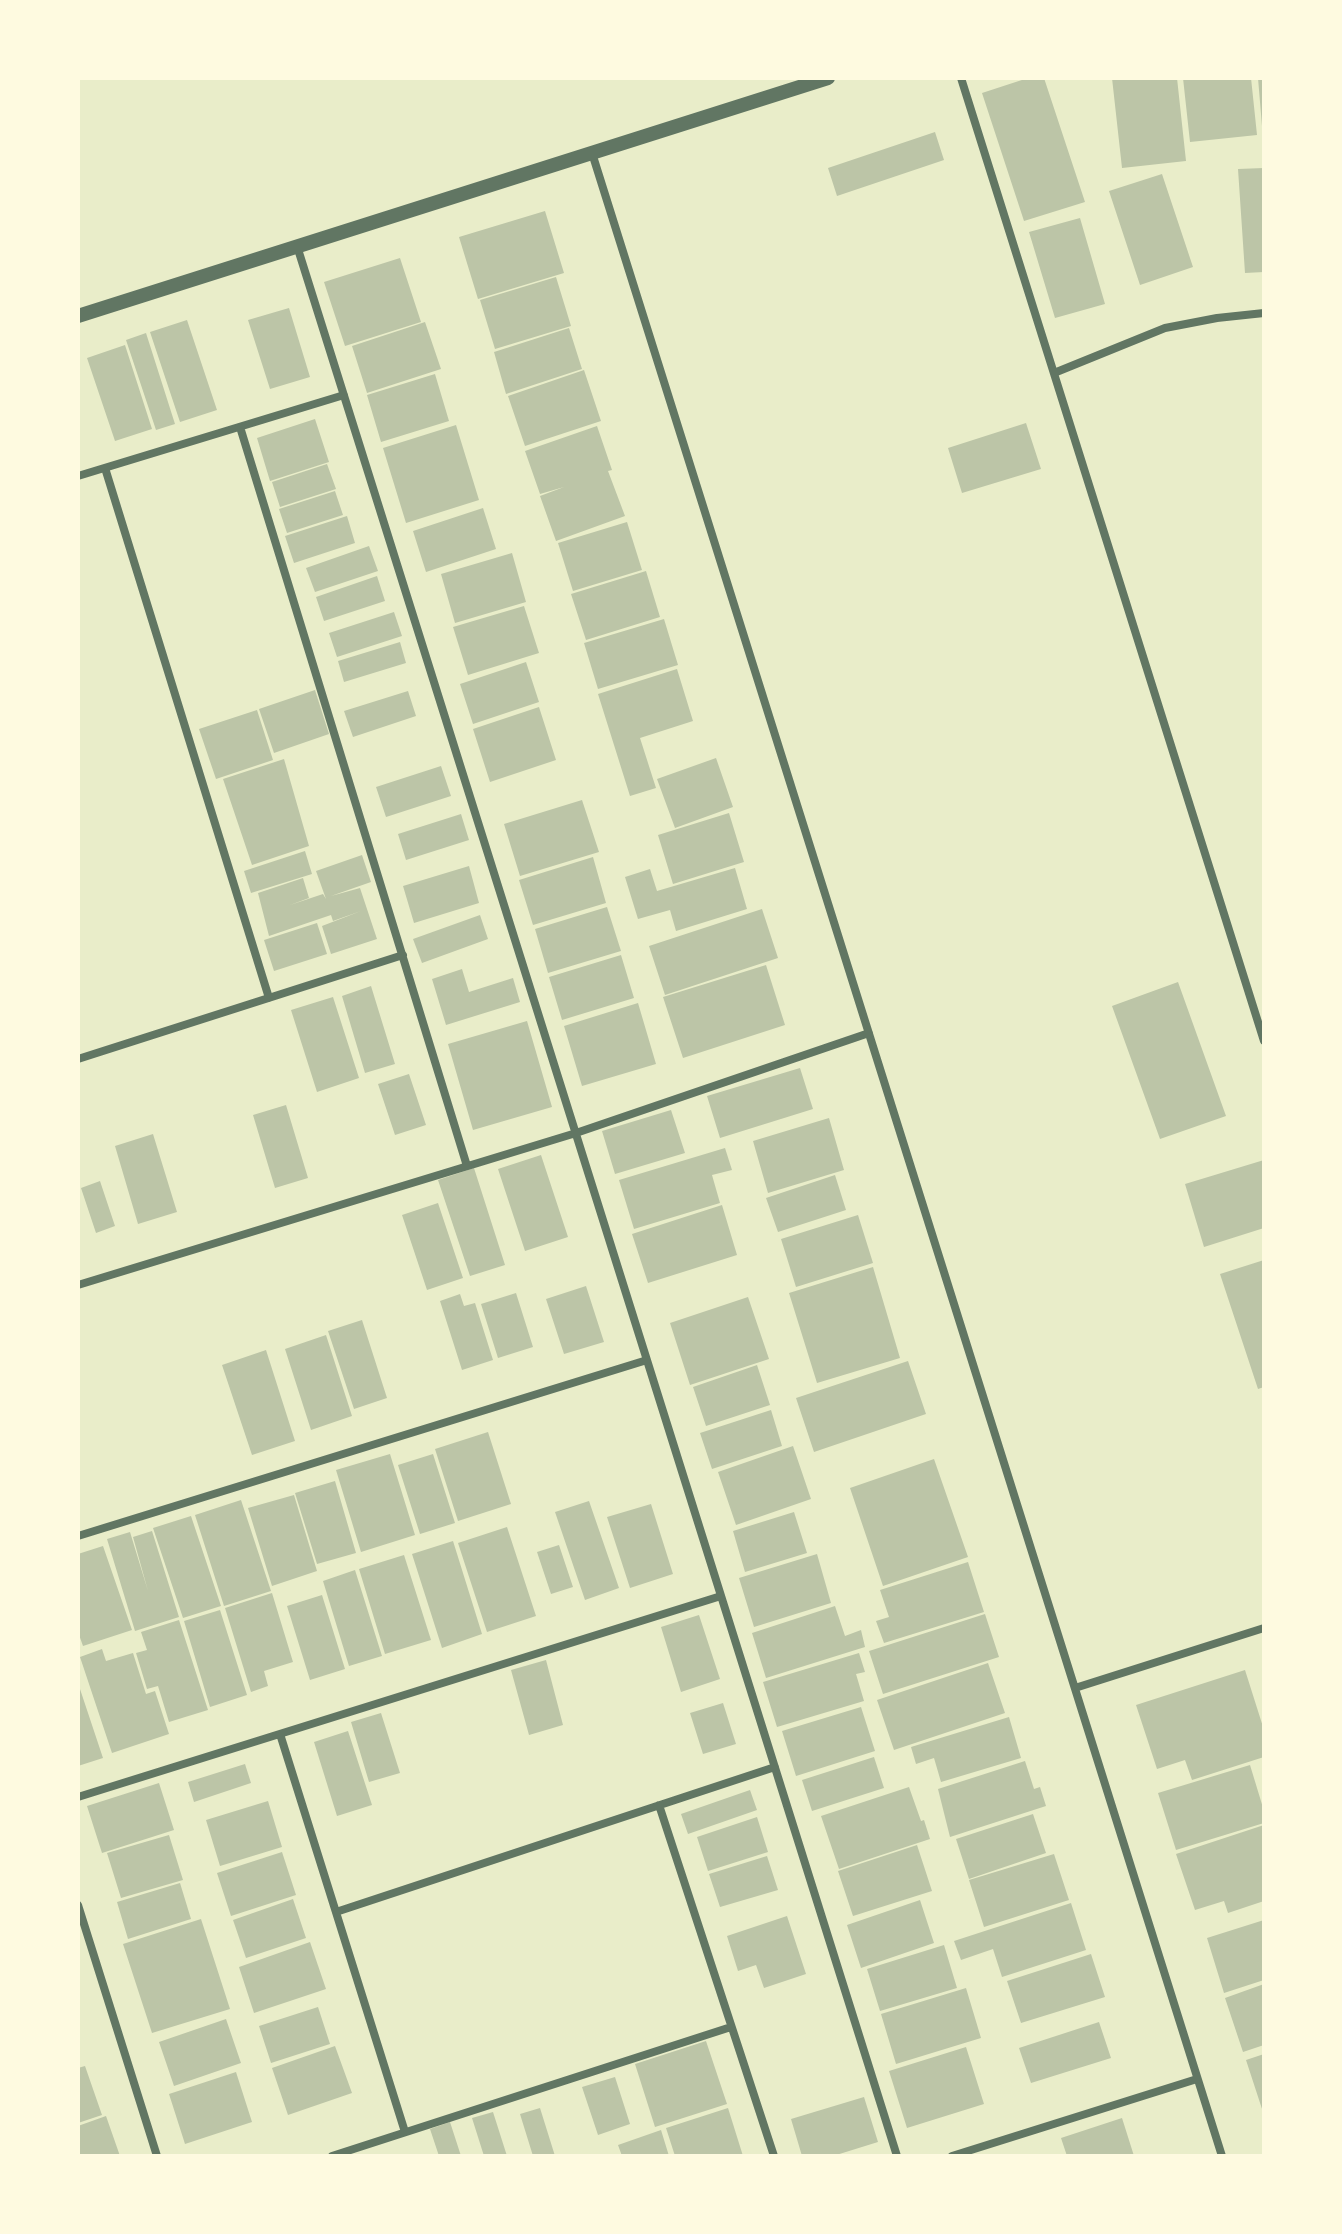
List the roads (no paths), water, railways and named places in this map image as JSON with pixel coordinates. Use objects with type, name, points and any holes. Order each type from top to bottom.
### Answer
[{"type":"street","points":[[78,316],[828,78]]},
{"type":"street","points":[[961,78],[1264,1041]]},
{"type":"street","points":[[592,153],[1222,2156]]},
{"type":"street","points":[[297,246],[897,2156]]},
{"type":"street","points":[[1054,373],[1165,328],[1264,313]]},
{"type":"street","points":[[78,476],[344,395]]},
{"type":"street","points":[[240,427],[467,1166]]},
{"type":"street","points":[[105,468],[269,998]]},
{"type":"street","points":[[78,1059],[403,955]]},
{"type":"street","points":[[78,1285],[576,1133],[869,1033]]},
{"type":"street","points":[[78,1536],[647,1360]]},
{"type":"street","points":[[78,1797],[721,1596]]},
{"type":"street","points":[[1075,1688],[1264,1628]]},
{"type":"street","points":[[280,1734],[405,2132]]},
{"type":"street","points":[[336,1912],[775,1767]]},
{"type":"street","points":[[659,1805],[774,2156]]},
{"type":"street","points":[[78,1905],[157,2156]]},
{"type":"street","points":[[332,2156],[731,2027]]},
{"type":"street","points":[[952,2156],[1197,2079]]}]
